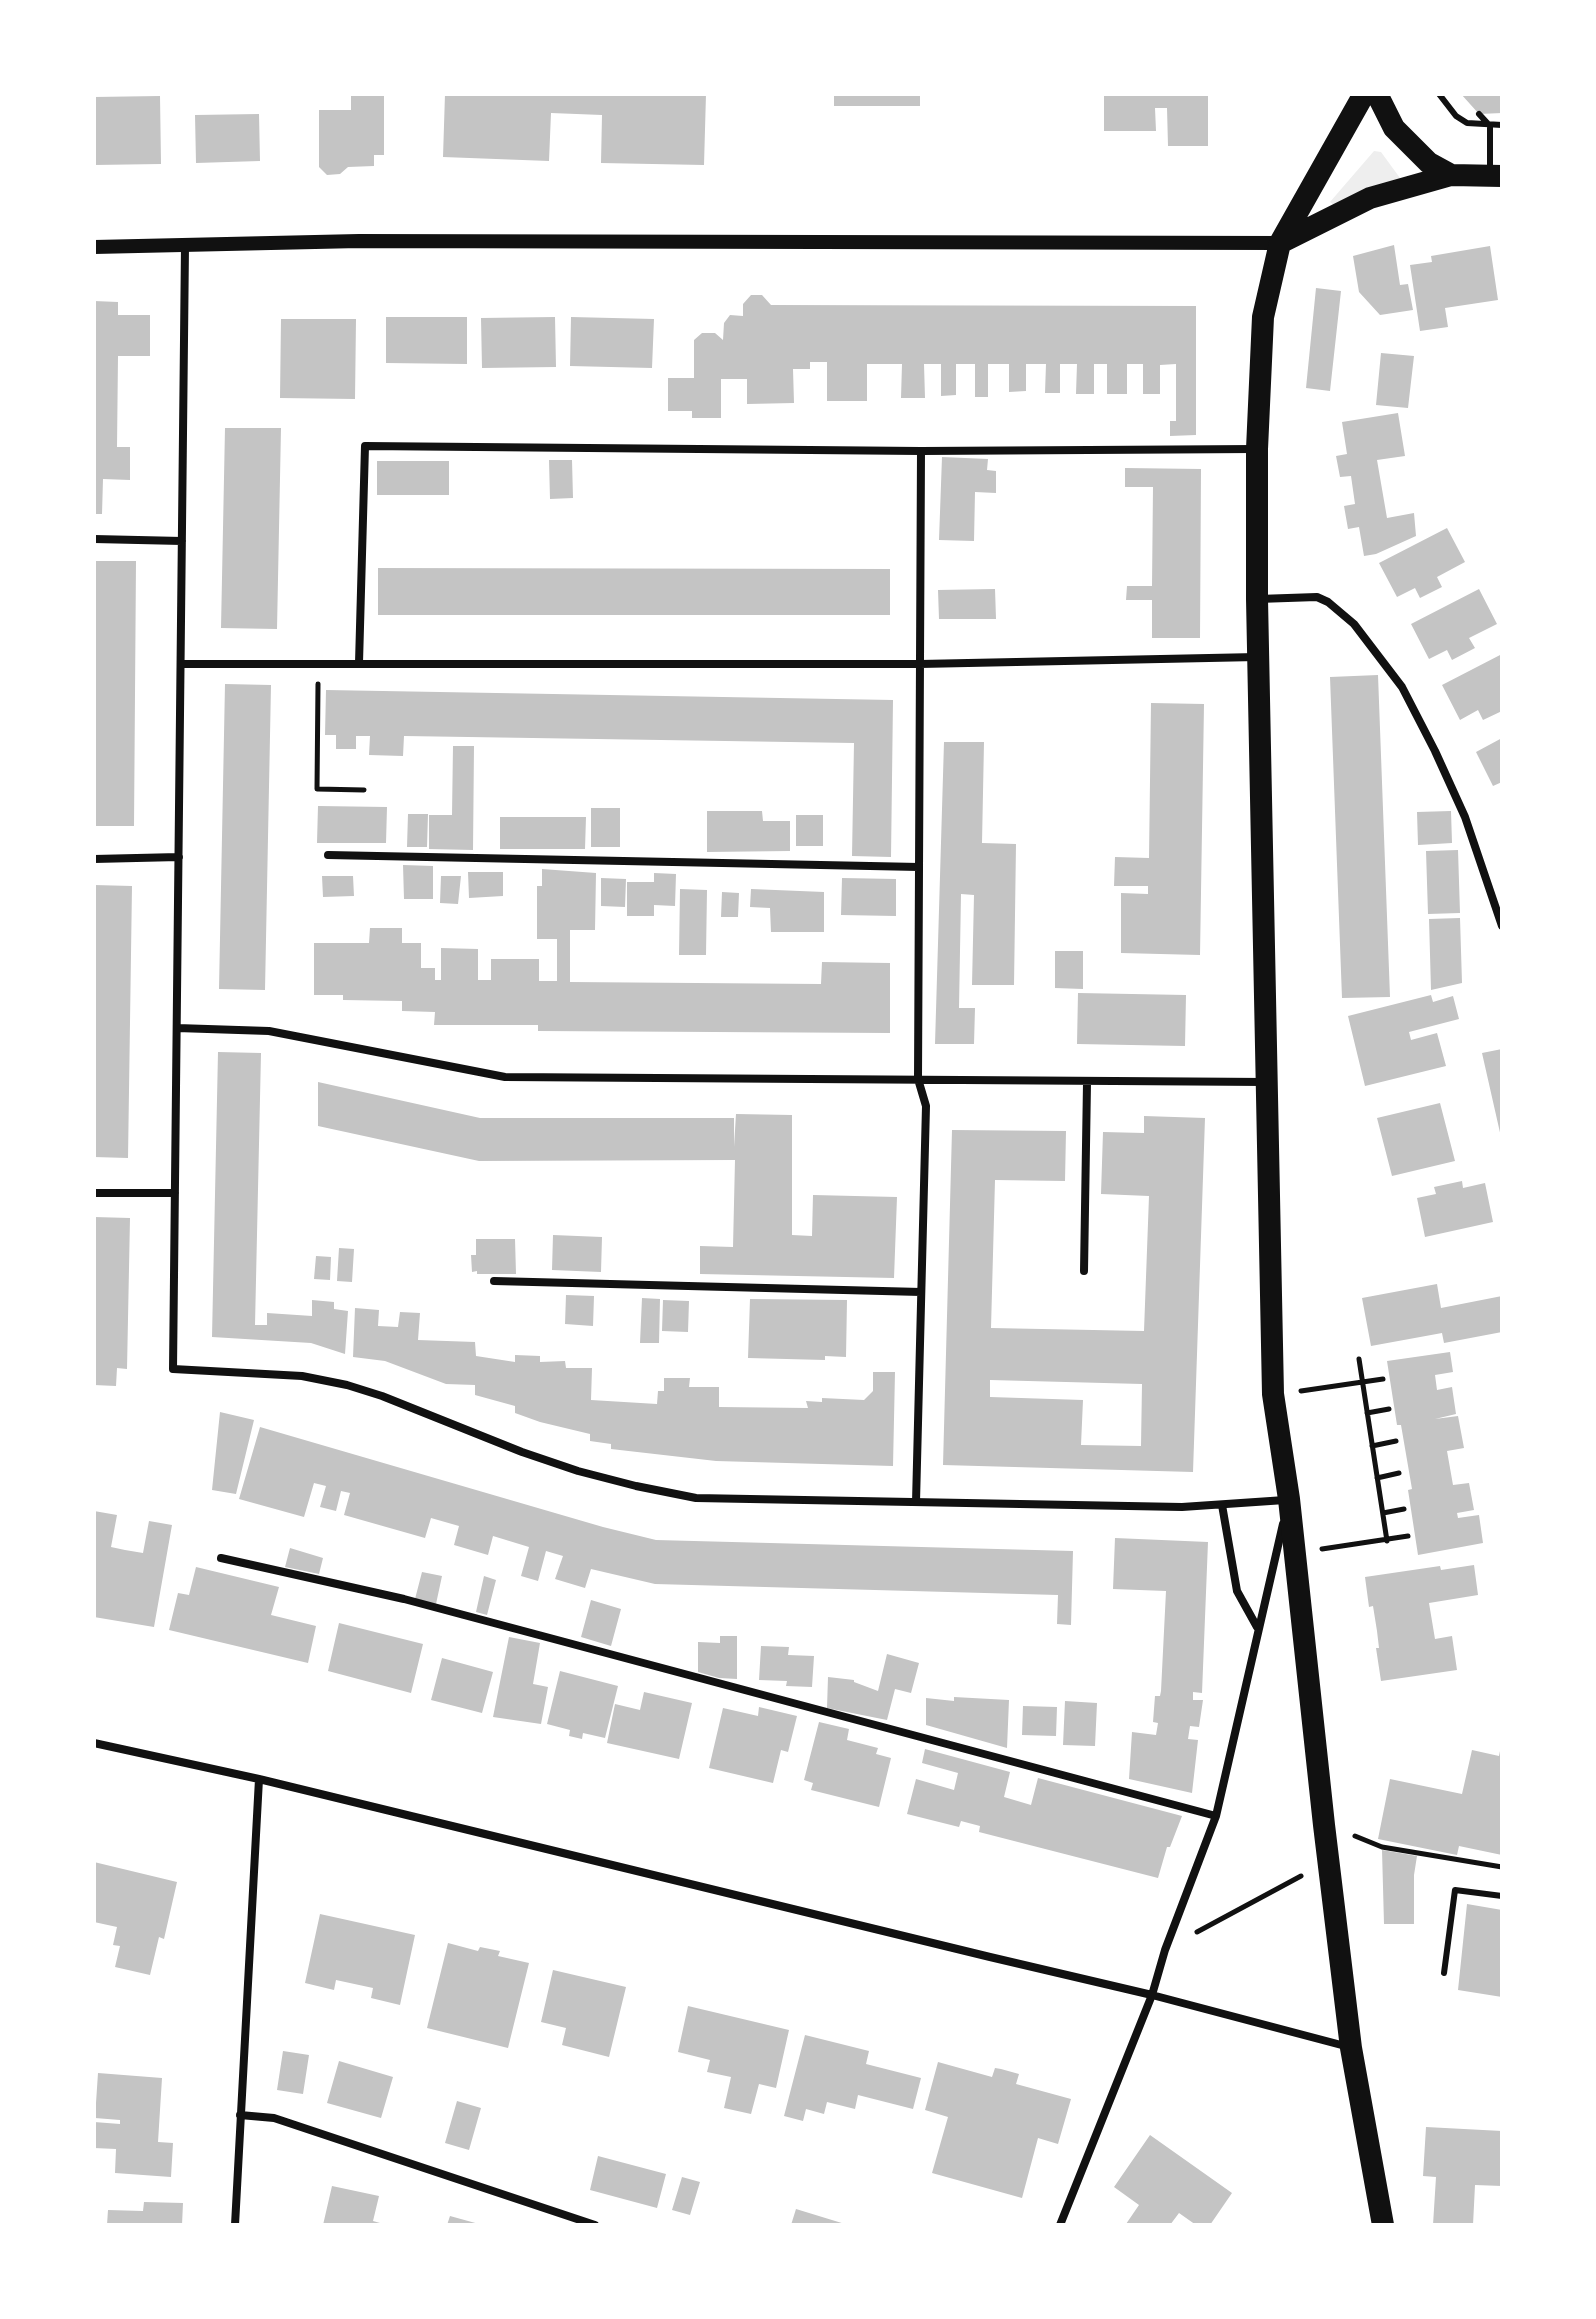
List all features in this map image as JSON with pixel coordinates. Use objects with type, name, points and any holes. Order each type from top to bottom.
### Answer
[{"type":"highway","points":[[1364,94],[1280,243],[1263,317],[1257,449],[1257,599],[1273,1394],[1289,1499],[1351,2048],[1383,2225]]},
{"type":"highway","points":[[1377,94],[1394,128],[1410,147],[1429,163],[1451,175]]},
{"type":"highway","points":[[1280,243],[1370,198],[1451,175],[1496,177]]},
{"type":"street","points":[[94,247],[359,241],[1280,243]]},
{"type":"street","points":[[185,246],[173,1369],[302,1376],[347,1385],[578,1471],[696,1498],[1182,1507],[1289,1499],[1216,1816],[1165,1950],[1152,1995],[1060,2225]]},
{"type":"street","points":[[359,663],[365,446],[921,451],[1257,449]]},
{"type":"street","points":[[916,1502],[926,1106],[918,1079],[921,451]]},
{"type":"street","points":[[94,539],[182,541]]},
{"type":"street","points":[[1257,599],[1317,597],[1328,602],[1354,624],[1402,687],[1465,817],[1502,926]]},
{"type":"street","points":[[181,664],[920,664],[1258,657]]},
{"type":"street","points":[[328,855],[919,867]]},
{"type":"street","points":[[94,859],[179,857]]},
{"type":"street","points":[[177,1028],[269,1031],[505,1077],[1267,1082]]},
{"type":"street","points":[[1084,1271],[1087,1083]]},
{"type":"street","points":[[94,1193],[175,1193]]},
{"type":"street","points":[[494,1281],[921,1292]]},
{"type":"street","points":[[1222,1505],[1237,1591],[1258,1628]]},
{"type":"street","points":[[221,1558],[404,1599],[1216,1816]]},
{"type":"street","points":[[94,1743],[259,1779],[1152,1995],[1351,2048]]},
{"type":"street","points":[[235,2225],[259,1779]]},
{"type":"street","points":[[240,2115],[274,2118],[595,2225]]},
{"type":"lane","points":[[1439,94],[1456,116],[1467,123],[1502,125]]},
{"type":"lane","points":[[1479,114],[1490,126],[1496,177]]},
{"type":"lane","points":[[1444,1973],[1455,1890],[1502,1896]]},
{"type":"path","points":[[318,663],[317,789],[364,790]]},
{"type":"path","points":[[1359,1359],[1387,1541]]},
{"type":"path","points":[[1273,1394],[1383,1379]]},
{"type":"path","points":[[1367,1413],[1389,1409]]},
{"type":"path","points":[[1372,1446],[1396,1441]]},
{"type":"path","points":[[1377,1478],[1399,1473]]},
{"type":"path","points":[[1383,1513],[1404,1509]]},
{"type":"path","points":[[1295,1553],[1408,1536]]},
{"type":"path","points":[[1324,1825],[1382,1847],[1502,1867]]},
{"type":"path","points":[[1165,1950],[1304,1874]]},
{"type":"shaded area","points":[[1374,151],[1381,152],[1400,178],[1345,213],[1330,202]]},
{"type":"building","points":[[351,94],[384,94],[384,155],[374,155],[374,166],[348,167],[340,174],[327,175],[319,167],[319,110],[351,110]]},
{"type":"building","points":[[445,94],[706,94],[704,165],[601,163],[602,115],[551,113],[549,161],[443,157]]},
{"type":"building","points":[[834,94],[920,94],[920,106],[834,106]]},
{"type":"building","points":[[1104,94],[1208,94],[1208,146],[1168,146],[1167,108],[1155,108],[1156,131],[1104,131]]},
{"type":"building","points":[[1461,94],[1502,94],[1502,113],[1479,114]]},
{"type":"building","points":[[160,96],[161,164],[94,165],[94,97]]},
{"type":"building","points":[[259,114],[260,161],[196,163],[195,115]]},
{"type":"building","points":[[1394,245],[1400,285],[1408,284],[1413,310],[1380,315],[1359,292],[1353,256]]},
{"type":"building","points":[[1490,246],[1498,300],[1445,308],[1448,327],[1420,331],[1410,265],[1432,262],[1431,256]]},
{"type":"building","points":[[1316,288],[1341,291],[1330,391],[1306,388]]},
{"type":"building","points":[[751,295],[762,295],[771,305],[1196,306],[1196,435],[1170,436],[1170,421],[1176,421],[1176,364],[1160,365],[1160,394],[1143,394],[1143,364],[1127,364],[1127,394],[1107,394],[1107,364],[1094,364],[1094,394],[1076,394],[1077,364],[1060,364],[1060,393],[1045,393],[1046,364],[1026,364],[1026,391],[1009,392],[1009,364],[988,364],[988,397],[975,397],[975,364],[956,364],[956,395],[941,396],[941,364],[924,364],[925,398],[901,398],[902,364],[867,364],[867,401],[827,401],[827,362],[810,362],[810,369],[793,369],[794,403],[747,404],[747,379],[721,379],[721,418],[692,418],[692,411],[668,411],[668,378],[694,378],[694,340],[702,333],[715,333],[723,340],[724,323],[730,315],[743,316],[743,304]]},
{"type":"building","points":[[94,301],[118,302],[118,315],[150,315],[150,356],[118,356],[117,447],[130,447],[130,480],[103,479],[102,514],[94,514]]},
{"type":"building","points":[[386,317],[467,317],[467,364],[386,363]]},
{"type":"building","points":[[555,317],[556,367],[482,368],[481,318]]},
{"type":"building","points":[[571,317],[654,319],[652,368],[570,366]]},
{"type":"building","points":[[281,319],[356,319],[355,399],[280,398]]},
{"type":"building","points":[[1381,353],[1414,356],[1408,408],[1376,405]]},
{"type":"building","points":[[1398,413],[1405,456],[1377,460],[1387,518],[1414,513],[1416,536],[1376,554],[1364,556],[1359,527],[1348,529],[1344,506],[1355,504],[1351,476],[1340,477],[1336,456],[1347,454],[1342,422]]},
{"type":"building","points":[[225,428],[281,428],[277,629],[221,628]]},
{"type":"building","points":[[942,457],[988,459],[987,470],[996,471],[996,493],[975,492],[974,541],[939,540]]},
{"type":"building","points":[[549,460],[572,460],[573,498],[550,499]]},
{"type":"building","points":[[377,461],[449,461],[449,495],[377,495]]},
{"type":"building","points":[[1125,468],[1201,469],[1200,638],[1152,638],[1152,600],[1126,600],[1127,586],[1152,586],[1153,487],[1125,487]]},
{"type":"building","points":[[1447,528],[1465,562],[1437,577],[1442,587],[1420,598],[1415,588],[1397,597],[1379,563]]},
{"type":"building","points":[[94,561],[136,561],[134,826],[94,826]]},
{"type":"building","points":[[378,568],[890,569],[890,615],[378,615]]},
{"type":"building","points":[[995,589],[996,619],[939,619],[938,590]]},
{"type":"building","points":[[1479,589],[1497,624],[1469,638],[1475,648],[1452,660],[1447,650],[1429,659],[1411,624]]},
{"type":"building","points":[[1502,654],[1502,711],[1483,720],[1478,710],[1460,720],[1442,685]]},
{"type":"building","points":[[1378,675],[1390,997],[1342,998],[1330,677]]},
{"type":"building","points":[[225,684],[271,685],[265,990],[219,989]]},
{"type":"building","points":[[326,690],[893,700],[891,857],[852,856],[854,743],[404,736],[403,756],[369,755],[370,736],[356,736],[356,749],[336,749],[336,735],[325,735]]},
{"type":"building","points":[[1151,703],[1204,704],[1200,955],[1121,953],[1121,893],[1148,894],[1148,886],[1114,886],[1115,857],[1149,858]]},
{"type":"building","points":[[1502,738],[1502,782],[1493,786],[1476,752]]},
{"type":"building","points":[[944,742],[984,742],[982,843],[1016,844],[1014,985],[972,985],[974,895],[961,894],[959,1008],[975,1008],[974,1044],[935,1044]]},
{"type":"building","points":[[453,746],[474,746],[473,850],[429,849],[429,815],[452,815]]},
{"type":"building","points":[[318,806],[387,807],[386,843],[317,843]]},
{"type":"building","points":[[591,808],[620,808],[620,847],[591,847]]},
{"type":"building","points":[[707,811],[762,811],[763,821],[790,821],[790,851],[707,852]]},
{"type":"building","points":[[1451,811],[1452,843],[1418,845],[1417,812]]},
{"type":"building","points":[[408,814],[428,814],[427,847],[407,847]]},
{"type":"building","points":[[796,815],[823,815],[823,846],[796,846]]},
{"type":"building","points":[[500,817],[586,817],[585,849],[500,849]]},
{"type":"building","points":[[1458,850],[1460,913],[1428,914],[1426,851]]},
{"type":"building","points":[[403,865],[433,866],[433,899],[404,899]]},
{"type":"building","points":[[542,869],[596,873],[595,930],[570,930],[570,982],[821,984],[822,962],[890,963],[890,1033],[538,1031],[538,1025],[434,1025],[435,1012],[402,1011],[402,1001],[343,1000],[343,995],[314,995],[314,943],[369,943],[370,928],[402,928],[402,943],[421,943],[421,968],[435,968],[435,980],[441,980],[441,948],[478,949],[478,980],[491,980],[491,959],[539,959],[539,981],[557,981],[557,939],[537,939],[537,886],[542,886]]},
{"type":"building","points":[[468,872],[503,872],[503,896],[469,898]]},
{"type":"building","points":[[654,873],[676,874],[675,906],[654,905],[654,916],[627,916],[627,882],[654,882]]},
{"type":"building","points":[[322,876],[353,876],[354,896],[323,897]]},
{"type":"building","points":[[441,876],[461,876],[458,904],[440,903]]},
{"type":"building","points":[[601,878],[626,879],[625,907],[601,906]]},
{"type":"building","points":[[842,878],[896,879],[896,916],[841,915]]},
{"type":"building","points":[[94,885],[132,886],[128,1158],[94,1157]]},
{"type":"building","points":[[680,889],[707,890],[706,955],[679,955]]},
{"type":"building","points":[[751,889],[824,892],[824,932],[771,932],[770,908],[750,907]]},
{"type":"building","points":[[722,892],[739,893],[738,917],[721,917]]},
{"type":"building","points":[[1460,918],[1462,983],[1431,990],[1429,919]]},
{"type":"building","points":[[1055,951],[1083,951],[1083,989],[1055,988]]},
{"type":"building","points":[[1078,993],[1186,995],[1185,1046],[1077,1044]]},
{"type":"building","points":[[1431,995],[1433,1002],[1453,996],[1459,1019],[1409,1032],[1411,1040],[1437,1033],[1446,1066],[1365,1086],[1348,1016]]},
{"type":"building","points":[[1502,1049],[1502,1137],[1501,1137],[1482,1053]]},
{"type":"building","points":[[218,1052],[261,1053],[255,1325],[267,1325],[267,1313],[312,1316],[312,1300],[334,1302],[334,1309],[348,1311],[345,1354],[311,1343],[212,1337]]},
{"type":"building","points":[[318,1082],[480,1118],[734,1118],[734,1147],[736,1114],[792,1115],[792,1235],[812,1236],[813,1195],[897,1197],[894,1278],[700,1274],[700,1246],[733,1247],[735,1160],[479,1161],[318,1126]]},
{"type":"building","points":[[1440,1103],[1455,1161],[1392,1176],[1377,1118]]},
{"type":"building","points":[[1144,1116],[1205,1118],[1193,1472],[943,1465],[952,1130],[1066,1131],[1065,1181],[995,1180],[991,1328],[1144,1331],[1149,1196],[1101,1194],[1103,1132],[1144,1133]],"holes":[[[990,1380],[1142,1384],[1141,1446],[1081,1445],[1083,1400],[990,1397]]]},
{"type":"building","points":[[1462,1181],[1463,1188],[1485,1183],[1493,1222],[1425,1237],[1417,1198],[1436,1194],[1434,1187]]},
{"type":"building","points":[[94,1217],[130,1218],[127,1369],[117,1368],[116,1386],[94,1385]]},
{"type":"building","points":[[553,1235],[602,1237],[601,1272],[552,1270]]},
{"type":"building","points":[[476,1239],[515,1239],[516,1274],[472,1272],[471,1255],[476,1255]]},
{"type":"building","points":[[339,1248],[354,1249],[352,1282],[337,1281]]},
{"type":"building","points":[[316,1256],[331,1257],[330,1280],[314,1279]]},
{"type":"building","points":[[1437,1284],[1441,1308],[1502,1296],[1502,1332],[1444,1343],[1442,1333],[1371,1346],[1362,1298]]},
{"type":"building","points":[[566,1295],[594,1296],[593,1326],[565,1324]]},
{"type":"building","points":[[642,1298],[660,1299],[659,1343],[640,1343]]},
{"type":"building","points":[[750,1299],[847,1300],[846,1357],[825,1356],[825,1360],[748,1358]]},
{"type":"building","points":[[663,1300],[689,1301],[688,1332],[662,1331]]},
{"type":"building","points":[[355,1308],[379,1310],[378,1326],[398,1327],[400,1312],[420,1313],[418,1340],[475,1342],[476,1356],[515,1362],[515,1355],[540,1356],[540,1362],[565,1361],[566,1368],[592,1368],[591,1400],[657,1404],[658,1391],[664,1391],[664,1378],[690,1378],[689,1387],[719,1387],[719,1407],[808,1408],[806,1401],[822,1402],[822,1398],[864,1400],[873,1391],[873,1372],[895,1372],[893,1466],[716,1461],[611,1449],[611,1444],[590,1441],[590,1434],[540,1422],[515,1413],[515,1406],[475,1395],[475,1385],[446,1384],[385,1361],[353,1357]]},
{"type":"building","points":[[1450,1352],[1453,1372],[1435,1375],[1437,1390],[1452,1387],[1456,1414],[1435,1419],[1458,1416],[1464,1448],[1447,1451],[1453,1485],[1469,1483],[1474,1510],[1457,1513],[1458,1518],[1479,1515],[1483,1543],[1418,1555],[1408,1490],[1412,1489],[1401,1425],[1397,1425],[1387,1361]]},
{"type":"building","points":[[220,1412],[254,1420],[236,1494],[212,1490]]},
{"type":"building","points":[[260,1427],[656,1540],[1073,1551],[1071,1625],[1057,1624],[1058,1595],[655,1584],[591,1569],[585,1588],[555,1579],[563,1556],[546,1551],[538,1581],[521,1576],[529,1547],[493,1536],[488,1555],[454,1545],[459,1526],[431,1518],[425,1538],[344,1515],[350,1493],[341,1491],[336,1511],[320,1507],[326,1486],[314,1483],[304,1517],[239,1499]]},
{"type":"building","points":[[94,1511],[117,1515],[111,1547],[125,1550],[143,1553],[149,1521],[172,1525],[154,1627],[94,1617]]},
{"type":"building","points":[[1115,1538],[1208,1542],[1202,1693],[1193,1692],[1193,1700],[1203,1700],[1199,1727],[1190,1726],[1188,1739],[1198,1740],[1192,1793],[1129,1779],[1132,1732],[1156,1735],[1158,1723],[1153,1722],[1155,1696],[1160,1696],[1161,1691],[1166,1591],[1113,1589]]},
{"type":"building","points":[[290,1548],[323,1558],[319,1574],[285,1567]]},
{"type":"building","points":[[1474,1565],[1478,1595],[1429,1603],[1435,1639],[1452,1636],[1457,1670],[1381,1681],[1377,1631],[1373,1606],[1369,1607],[1365,1577],[1440,1566],[1441,1570]]},
{"type":"building","points":[[196,1567],[279,1587],[271,1615],[316,1626],[308,1663],[169,1630],[178,1593],[189,1595]]},
{"type":"building","points":[[422,1572],[442,1576],[436,1604],[415,1599]]},
{"type":"building","points":[[484,1576],[496,1580],[487,1615],[476,1612]]},
{"type":"building","points":[[591,1600],[621,1609],[611,1646],[581,1637]]},
{"type":"building","points":[[339,1623],[423,1644],[411,1693],[328,1671]]},
{"type":"building","points":[[720,1636],[737,1636],[737,1679],[698,1672],[698,1642],[720,1643]]},
{"type":"building","points":[[509,1637],[540,1643],[533,1684],[548,1687],[541,1724],[493,1717]]},
{"type":"building","points":[[761,1646],[789,1647],[788,1655],[814,1656],[812,1687],[786,1686],[787,1681],[759,1680]]},
{"type":"building","points":[[887,1654],[919,1663],[911,1693],[895,1689],[887,1720],[827,1708],[828,1677],[854,1680],[878,1691]]},
{"type":"building","points":[[442,1658],[493,1672],[482,1713],[431,1700]]},
{"type":"building","points":[[560,1671],[618,1686],[605,1738],[583,1733],[582,1739],[569,1736],[570,1730],[547,1724]]},
{"type":"building","points":[[644,1692],[692,1703],[679,1759],[607,1743],[615,1704],[640,1710]]},
{"type":"building","points":[[954,1697],[1009,1700],[1007,1748],[926,1725],[926,1698],[954,1701]]},
{"type":"building","points":[[1065,1701],[1097,1703],[1095,1746],[1063,1745]]},
{"type":"building","points":[[1023,1706],[1057,1707],[1056,1736],[1022,1735]]},
{"type":"building","points":[[759,1707],[797,1716],[788,1752],[781,1750],[773,1783],[709,1768],[723,1708],[758,1716]]},
{"type":"building","points":[[819,1722],[849,1729],[847,1740],[878,1748],[876,1754],[891,1758],[879,1807],[811,1790],[813,1783],[804,1780]]},
{"type":"building","points":[[1501,1746],[1502,1855],[1459,1846],[1457,1855],[1378,1839],[1390,1779],[1462,1794],[1472,1750],[1499,1756]]},
{"type":"building","points":[[925,1749],[1010,1772],[1004,1797],[1031,1805],[1038,1778],[1182,1816],[1170,1847],[1167,1847],[1158,1878],[979,1832],[980,1826],[961,1821],[959,1827],[907,1814],[916,1779],[954,1790],[958,1773],[922,1763]]},
{"type":"building","points":[[1382,1850],[1417,1856],[1414,1924],[1384,1924]]},
{"type":"building","points":[[94,1862],[177,1882],[164,1939],[159,1937],[150,1975],[115,1967],[120,1946],[113,1945],[117,1927],[94,1922]]},
{"type":"building","points":[[1467,1904],[1502,1910],[1502,1997],[1458,1990]]},
{"type":"building","points":[[320,1914],[415,1935],[400,2005],[371,1998],[373,1988],[336,1980],[334,1990],[305,1983]]},
{"type":"building","points":[[448,1943],[478,1951],[480,1947],[500,1951],[498,1956],[529,1963],[508,2048],[427,2028]]},
{"type":"building","points":[[553,1970],[626,1987],[609,2057],[562,2045],[566,2028],[541,2022]]},
{"type":"building","points":[[688,2006],[789,2030],[776,2088],[759,2084],[751,2114],[724,2108],[731,2077],[707,2072],[710,2060],[678,2052]]},
{"type":"building","points":[[805,2035],[869,2051],[866,2064],[921,2078],[913,2109],[858,2095],[855,2109],[827,2102],[824,2114],[806,2109],[803,2121],[784,2116]]},
{"type":"building","points":[[283,2051],[309,2055],[303,2094],[277,2090]]},
{"type":"building","points":[[339,2061],[393,2077],[381,2118],[327,2103]]},
{"type":"building","points":[[938,2062],[992,2077],[995,2068],[1019,2074],[1016,2084],[1071,2099],[1058,2144],[1038,2138],[1022,2198],[932,2173],[948,2117],[925,2110]]},
{"type":"building","points":[[98,2073],[162,2078],[158,2142],[173,2143],[171,2177],[115,2173],[116,2149],[94,2148],[94,2122],[120,2124],[120,2120],[95,2118]]},
{"type":"building","points":[[457,2101],[481,2108],[469,2150],[445,2143]]},
{"type":"building","points":[[1426,2127],[1502,2131],[1502,2186],[1475,2185],[1473,2225],[1433,2225],[1436,2177],[1423,2176]]},
{"type":"building","points":[[1150,2135],[1232,2193],[1210,2225],[1196,2225],[1179,2213],[1170,2225],[1126,2224],[1139,2205],[1114,2187]]},
{"type":"building","points":[[598,2156],[666,2174],[657,2208],[590,2190]]},
{"type":"building","points":[[682,2177],[700,2182],[690,2215],[672,2210]]},
{"type":"building","points":[[332,2186],[379,2196],[373,2221],[387,2225],[323,2225]]},
{"type":"building","points":[[144,2202],[183,2203],[182,2225],[107,2225],[108,2210],[143,2211]]},
{"type":"building","points":[[796,2209],[845,2224],[845,2225],[791,2225]]},
{"type":"building","points":[[450,2216],[479,2224],[479,2225],[447,2225]]}]
